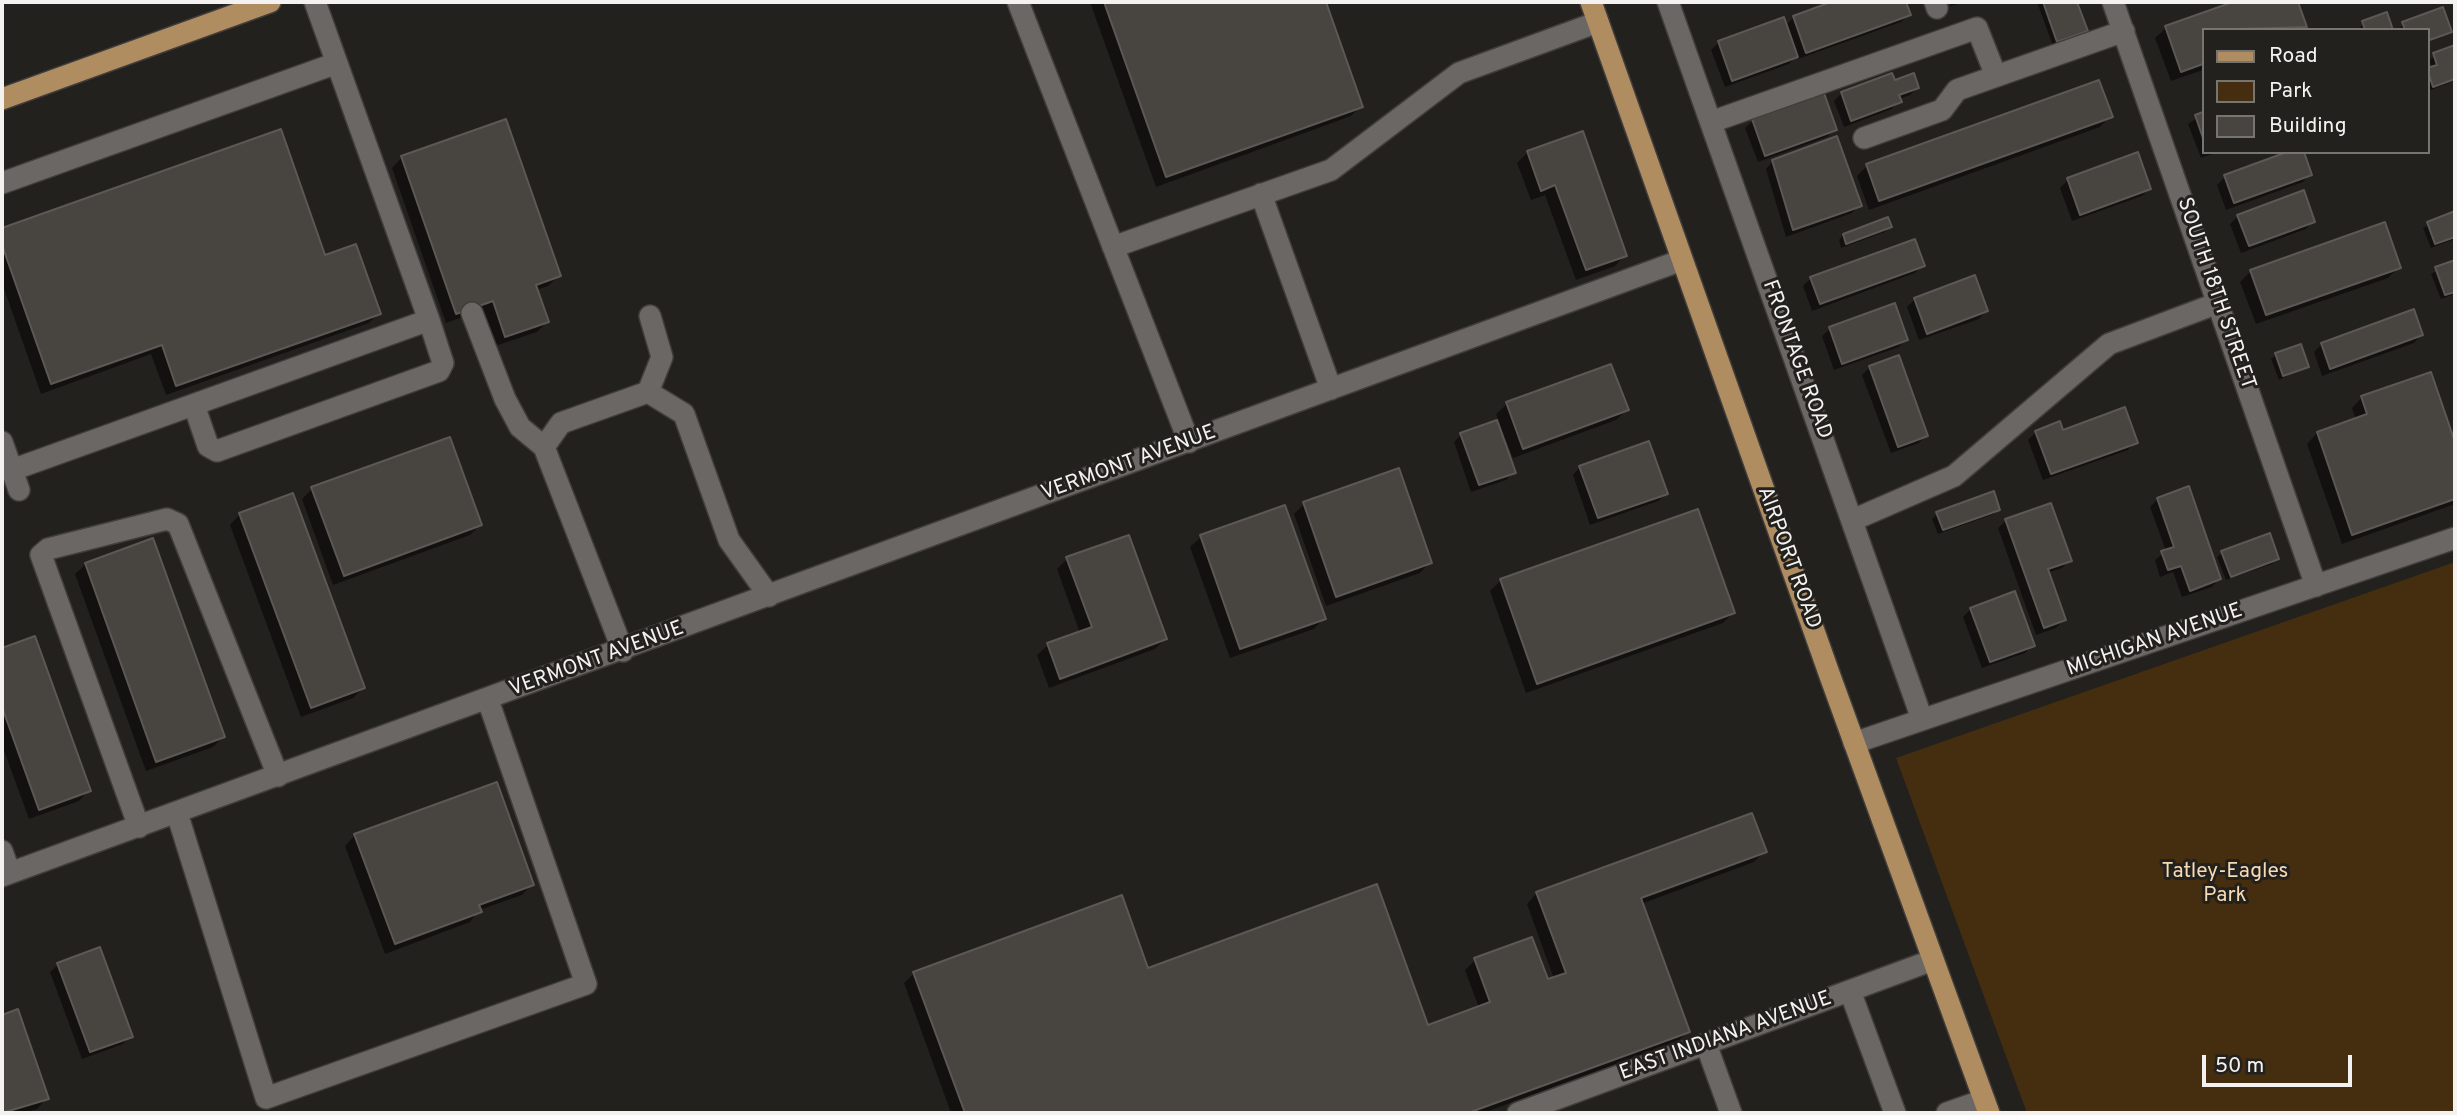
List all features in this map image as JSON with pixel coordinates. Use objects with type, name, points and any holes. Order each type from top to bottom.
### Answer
[{"type":"main road","points":[[2,99],[270,2]]},
{"type":"main road","name":"AIRPORT ROAD","points":[[1595,12],[1986,1107]]},
{"type":"street","points":[[194,405],[208,446],[217,451],[439,371],[443,363],[315,2]]},
{"type":"street","points":[[1018,2],[1189,442]]},
{"type":"street","name":"FRONTAGE ROAD","points":[[1670,2],[1922,719]]},
{"type":"street","name":"SOUTH 18TH STREET","points":[[2113,2],[2316,586]]},
{"type":"street","points":[[1113,247],[1331,170],[1459,73],[1595,12]]},
{"type":"street","points":[[1711,122],[1977,28],[1996,76]]},
{"type":"street","points":[[1864,138],[1942,110],[1957,90],[2124,32]]},
{"type":"street","points":[[2,183],[337,63]]},
{"type":"street","points":[[1261,194],[1331,389]]},
{"type":"street","name":"VERMONT AVENUE","points":[[177,813],[266,1098],[586,984],[488,700],[1682,260]]},
{"type":"street","points":[[1853,520],[1954,476],[2109,344],[2218,303]]},
{"type":"street","points":[[472,313],[505,400],[520,427],[544,447],[623,651]]},
{"type":"street","points":[[544,447],[561,423],[648,392],[662,357],[650,316]]},
{"type":"street","points":[[2,442],[16,480],[194,405],[429,320]]},
{"type":"street","points":[[648,392],[684,414],[729,540],[769,596]]},
{"type":"street","points":[[139,827],[41,555],[48,549],[167,519],[178,524],[278,776]]},
{"type":"street","name":"MICHIGAN AVENUE","points":[[1854,743],[2455,538]]},
{"type":"street","points":[[2,851],[6,875],[488,700]]},
{"type":"street","name":"EAST INDIANA AVENUE","points":[[1518,1113],[1933,960]]},
{"type":"street","points":[[1850,991],[1895,1113]]},
{"type":"street","points":[[1706,1044],[1731,1113]]},
{"type":"street","points":[[1947,1113],[1986,1107]]},
{"type":"green space","name":"Tatley-Eagles Park","points":[[2455,562],[2455,1113],[2027,1113],[1896,758]]},
{"type":"building","points":[[1104,2],[1326,2],[1363,107],[1166,177]]},
{"type":"building","points":[[1831,2],[1906,2],[1911,15],[1806,53],[1793,16]]},
{"type":"building","points":[[2043,2],[2077,2],[2088,31],[2057,42]]},
{"type":"building","points":[[2233,2],[2298,2],[2307,27],[2202,28],[2202,64],[2181,72],[2165,26]]},
{"type":"building","points":[[2443,7],[2452,32],[2429,40],[2429,28],[2404,28],[2402,22]]},
{"type":"building","points":[[2387,12],[2392,28],[2364,28],[2362,21]]},
{"type":"building","points":[[1784,17],[1798,57],[1732,81],[1718,41]]},
{"type":"building","points":[[2455,45],[2455,79],[2433,87],[2429,67],[2437,65],[2433,53]]},
{"type":"building","points":[[1892,73],[1895,80],[1914,73],[1919,88],[1899,95],[1902,102],[1851,121],[1841,92]]},
{"type":"building","points":[[2099,80],[2113,117],[1879,201],[1866,164]]},
{"type":"building","points":[[1824,93],[1837,130],[1765,156],[1752,119]]},
{"type":"building","points":[[2202,112],[2202,135],[2195,115]]},
{"type":"building","points":[[506,119],[561,276],[536,285],[549,322],[505,337],[493,301],[456,314],[401,156]]},
{"type":"building","points":[[281,129],[325,255],[356,244],[381,314],[176,386],[162,345],[51,384],[2,245],[2,228]]},
{"type":"building","points":[[1583,131],[1627,256],[1586,270],[1555,185],[1541,191],[1527,151]]},
{"type":"building","points":[[1837,136],[1862,206],[1793,230],[1772,160]]},
{"type":"building","points":[[2138,152],[2151,189],[2080,215],[2067,178]]},
{"type":"building","points":[[2282,154],[2305,154],[2312,175],[2234,203],[2224,175]]},
{"type":"building","points":[[2304,190],[2315,222],[2249,246],[2237,215]]},
{"type":"building","points":[[2455,211],[2455,237],[2435,244],[2427,222]]},
{"type":"building","points":[[1888,217],[1892,227],[1846,244],[1843,234]]},
{"type":"building","points":[[2385,222],[2401,268],[2266,315],[2250,270]]},
{"type":"building","points":[[1915,239],[1925,266],[1820,304],[1810,277]]},
{"type":"building","points":[[2455,260],[2455,292],[2445,295],[2435,267]]},
{"type":"building","points":[[1975,275],[1988,311],[1927,334],[1914,298]]},
{"type":"building","points":[[1895,303],[1908,340],[1842,364],[1829,327]]},
{"type":"building","points":[[2414,309],[2423,335],[2330,369],[2321,343]]},
{"type":"building","points":[[2301,344],[2309,367],[2283,376],[2275,353]]},
{"type":"building","points":[[1899,355],[1928,436],[1898,447],[1869,366]]},
{"type":"building","points":[[1611,364],[1629,410],[1523,449],[1506,402]]},
{"type":"building","points":[[2431,372],[2455,442],[2455,499],[2352,535],[2317,432],[2367,414],[2361,396]]},
{"type":"building","points":[[2125,407],[2138,443],[2051,474],[2035,431],[2060,421],[2063,430]]},
{"type":"building","points":[[1497,420],[1516,473],[1479,485],[1460,433]]},
{"type":"building","points":[[450,437],[482,525],[344,576],[311,487]]},
{"type":"building","points":[[1649,441],[1668,494],[1598,518],[1579,466]]},
{"type":"building","points":[[1399,468],[1432,563],[1336,597],[1303,502]]},
{"type":"building","points":[[2189,486],[2221,579],[2190,591],[2181,566],[2168,570],[2161,551],[2174,547],[2157,498]]},
{"type":"building","points":[[1994,491],[2000,510],[1943,530],[1936,512]]},
{"type":"building","points":[[293,493],[365,688],[311,708],[239,513]]},
{"type":"building","points":[[2051,503],[2072,561],[2048,569],[2066,620],[2044,628],[2005,519]]},
{"type":"building","points":[[1285,505],[1326,619],[1240,649],[1200,535]]},
{"type":"building","points":[[1698,509],[1735,613],[1537,684],[1500,579]]},
{"type":"building","points":[[2270,533],[2279,559],[2231,577],[2221,551]]},
{"type":"building","points":[[1129,535],[1167,639],[1060,679],[1047,643],[1092,627],[1066,557]]},
{"type":"building","points":[[153,538],[225,737],[156,762],[85,563]]},
{"type":"building","points":[[2015,591],[2035,646],[1990,662],[1970,608]]},
{"type":"building","points":[[35,636],[91,791],[39,810],[2,707],[2,648]]},
{"type":"building","points":[[497,782],[534,885],[479,905],[482,912],[395,944],[354,834]]},
{"type":"building","points":[[1752,813],[1767,852],[1641,898],[1690,1032],[1468,1113],[965,1113],[913,972],[1122,895],[1148,968],[1377,884],[1428,1025],[1490,1002],[1474,958],[1532,937],[1548,979],[1566,973],[1536,892]]},
{"type":"building","points":[[100,947],[133,1037],[90,1052],[57,963]]},
{"type":"building","points":[[18,1009],[49,1099],[2,1113],[2,1015]]}]
